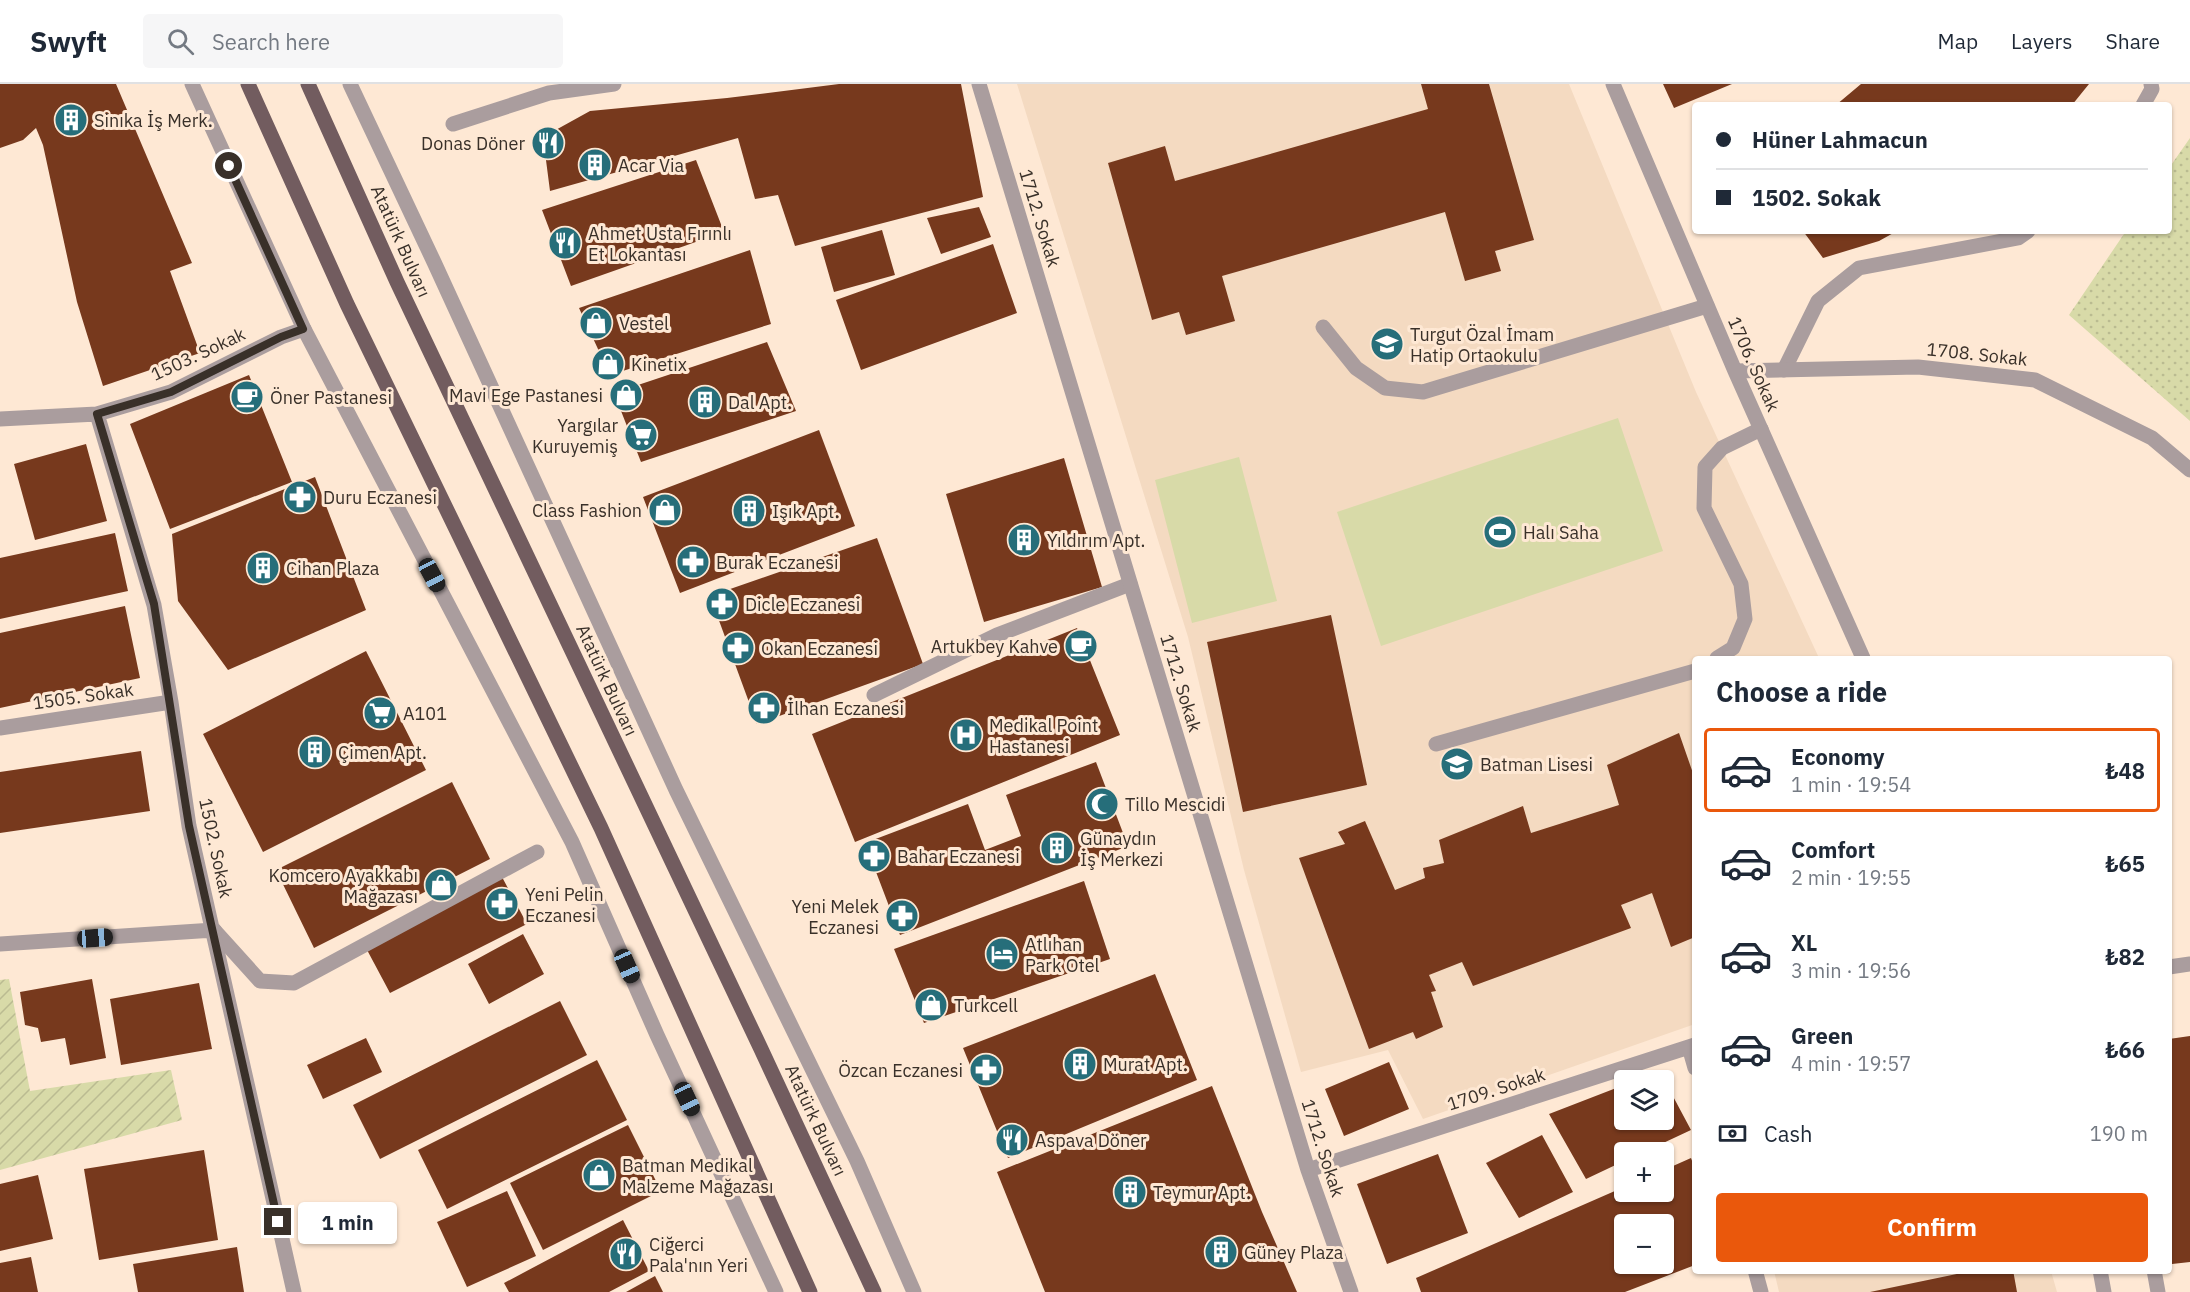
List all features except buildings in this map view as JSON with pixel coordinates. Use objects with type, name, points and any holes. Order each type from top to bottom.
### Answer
[{"type":"main road","points":[[248,84],[347,304],[601,828],[810,1292]]},
{"type":"main road","name":"Atatürk Bulvarı","points":[[308,84],[397,282],[874,1292]]},
{"type":"street","points":[[192,84],[303,329],[572,842],[657,1035],[776,1292]]},
{"type":"street","points":[[350,84],[676,790],[857,1161],[914,1292]]},
{"type":"street","points":[[453,124],[549,93],[614,84]]},
{"type":"street","name":"1712. Sokak","points":[[979,84],[1308,1170],[1351,1292]]},
{"type":"street","name":"1706. Sokak","points":[[1613,84],[1735,371],[1862,656]]},
{"type":"street","points":[[2145,102],[2152,89],[2151,84]]},
{"type":"street","points":[[1784,370],[1818,301],[1859,268],[2018,238],[2024,234]]},
{"type":"street","points":[[1323,327],[1356,368],[1385,388],[1423,392],[1707,306]]},
{"type":"street","name":"1503. Sokak","points":[[0,419],[97,414],[171,392],[281,337],[303,329]]},
{"type":"street","name":"1708. Sokak","points":[[1735,371],[1918,367],[2035,380],[2152,438],[2190,470]]},
{"type":"street","name":"1502. Sokak","points":[[97,414],[154,604],[189,826],[294,1292]]},
{"type":"street","points":[[1720,656],[1732,648],[1745,619],[1741,584],[1704,508],[1705,467],[1722,448],[1761,429]]},
{"type":"street","points":[[874,695],[997,635],[1130,584]]},
{"type":"street","points":[[1436,744],[1692,672]]},
{"type":"street","name":"1505. Sokak","points":[[0,728],[171,702]]},
{"type":"street","points":[[0,944],[214,930],[260,981],[294,983],[537,852]]},
{"type":"street","points":[[2172,967],[2190,964]]},
{"type":"street","name":"1709. Sokak","points":[[1308,1170],[1692,1046]]},
{"type":"street","points":[[1756,1274],[1761,1292]]},
{"type":"street","points":[[2101,1274],[2104,1292]]},
{"type":"street","points":[[2155,1274],[2158,1292]]},
{"type":"shaded area","points":[[1017,84],[1569,84],[1696,392],[1818,656],[1692,656],[1692,1025],[1423,1119],[1388,1050],[1301,1072],[1244,870],[1188,637]]},
{"type":"shaded area","points":[[1775,1274],[2052,1274],[2057,1292],[1779,1292]]},
{"type":"green space","points":[[2190,138],[2190,421],[2069,315],[2124,234],[2172,234],[2172,164]]},
{"type":"green space","name":"Halı Saha","points":[[1618,418],[1663,551],[1381,646],[1337,512]]},
{"type":"green space","points":[[1239,457],[1277,601],[1192,623],[1155,480]]},
{"type":"green space","points":[[9,979],[30,1091],[171,1070],[182,1120],[0,1170],[0,980]]},
{"type":"place","name":"Sinıka İş Merk.","points":[[71,120]]},
{"type":"place","name":"Donas Döner","points":[[548,143]]},
{"type":"place","name":"Acar Via","points":[[595,165]]},
{"type":"place","name":"Ahmet Usta Fırınlı Et Lokantası","points":[[565,243]]},
{"type":"place","name":"Vestel","points":[[596,323]]},
{"type":"place","name":"Turgut Özal İmam Hatip Ortaokulu","points":[[1387,344]]},
{"type":"place","name":"Kinetix","points":[[608,364]]},
{"type":"place","name":"Mavi Ege Pastanesi","points":[[626,395]]},
{"type":"place","name":"Öner Pastanesi","points":[[247,397]]},
{"type":"place","name":"Dal Apt.","points":[[705,402]]},
{"type":"place","name":"Yargılar Kuruyemiş","points":[[641,435]]},
{"type":"place","name":"Duru Eczanesi","points":[[300,497]]},
{"type":"place","name":"Class Fashion","points":[[665,510]]},
{"type":"place","name":"Işık Apt.","points":[[749,511]]},
{"type":"place","name":"Halı Saha","points":[[1500,532]]},
{"type":"place","name":"Yıldırım Apt.","points":[[1024,540]]},
{"type":"place","name":"Burak Eczanesi","points":[[693,562]]},
{"type":"place","name":"Cihan Plaza","points":[[263,568]]},
{"type":"place","name":"Dicle Eczanesi","points":[[722,604]]},
{"type":"place","name":"Artukbey Kahve","points":[[1081,646]]},
{"type":"place","name":"Okan Eczanesi","points":[[738,648]]},
{"type":"place","name":"İlhan Eczanesi","points":[[764,708]]},
{"type":"place","name":"A101","points":[[380,713]]},
{"type":"place","name":"Medikal Point Hastanesi","points":[[966,735]]},
{"type":"place","name":"Çimen Apt.","points":[[315,752]]},
{"type":"place","name":"Batman Lisesi","points":[[1457,764]]},
{"type":"place","name":"Tillo Mescidi","points":[[1102,804]]},
{"type":"place","name":"Günaydın İş Merkezi","points":[[1057,848]]},
{"type":"place","name":"Bahar Eczanesi","points":[[874,856]]},
{"type":"place","name":"Komcero Ayakkabı Mağazası","points":[[441,885]]},
{"type":"place","name":"Yeni Pelin Eczanesi","points":[[502,904]]},
{"type":"place","name":"Yeni Melek Eczanesi","points":[[902,916]]},
{"type":"place","name":"Atlıhan Park Otel","points":[[1002,954]]},
{"type":"place","name":"Turkcell","points":[[931,1005]]},
{"type":"place","name":"Murat Apt.","points":[[1080,1064]]},
{"type":"place","name":"Özcan Eczanesi","points":[[986,1070]]},
{"type":"place","name":"Aspava Döner","points":[[1012,1140]]},
{"type":"place","name":"Batman Medikal Malzeme Mağazası","points":[[599,1175]]},
{"type":"place","name":"Teymur Apt.","points":[[1130,1192]]},
{"type":"place","name":"Güney Plaza","points":[[1221,1252]]},
{"type":"place","name":"Ciğerci Pala'nın Yeri","points":[[626,1254]]},
{"type":"route","points":[[229,166],[303,329],[281,337],[171,392],[97,414],[154,604],[189,826],[278,1222]]}]
